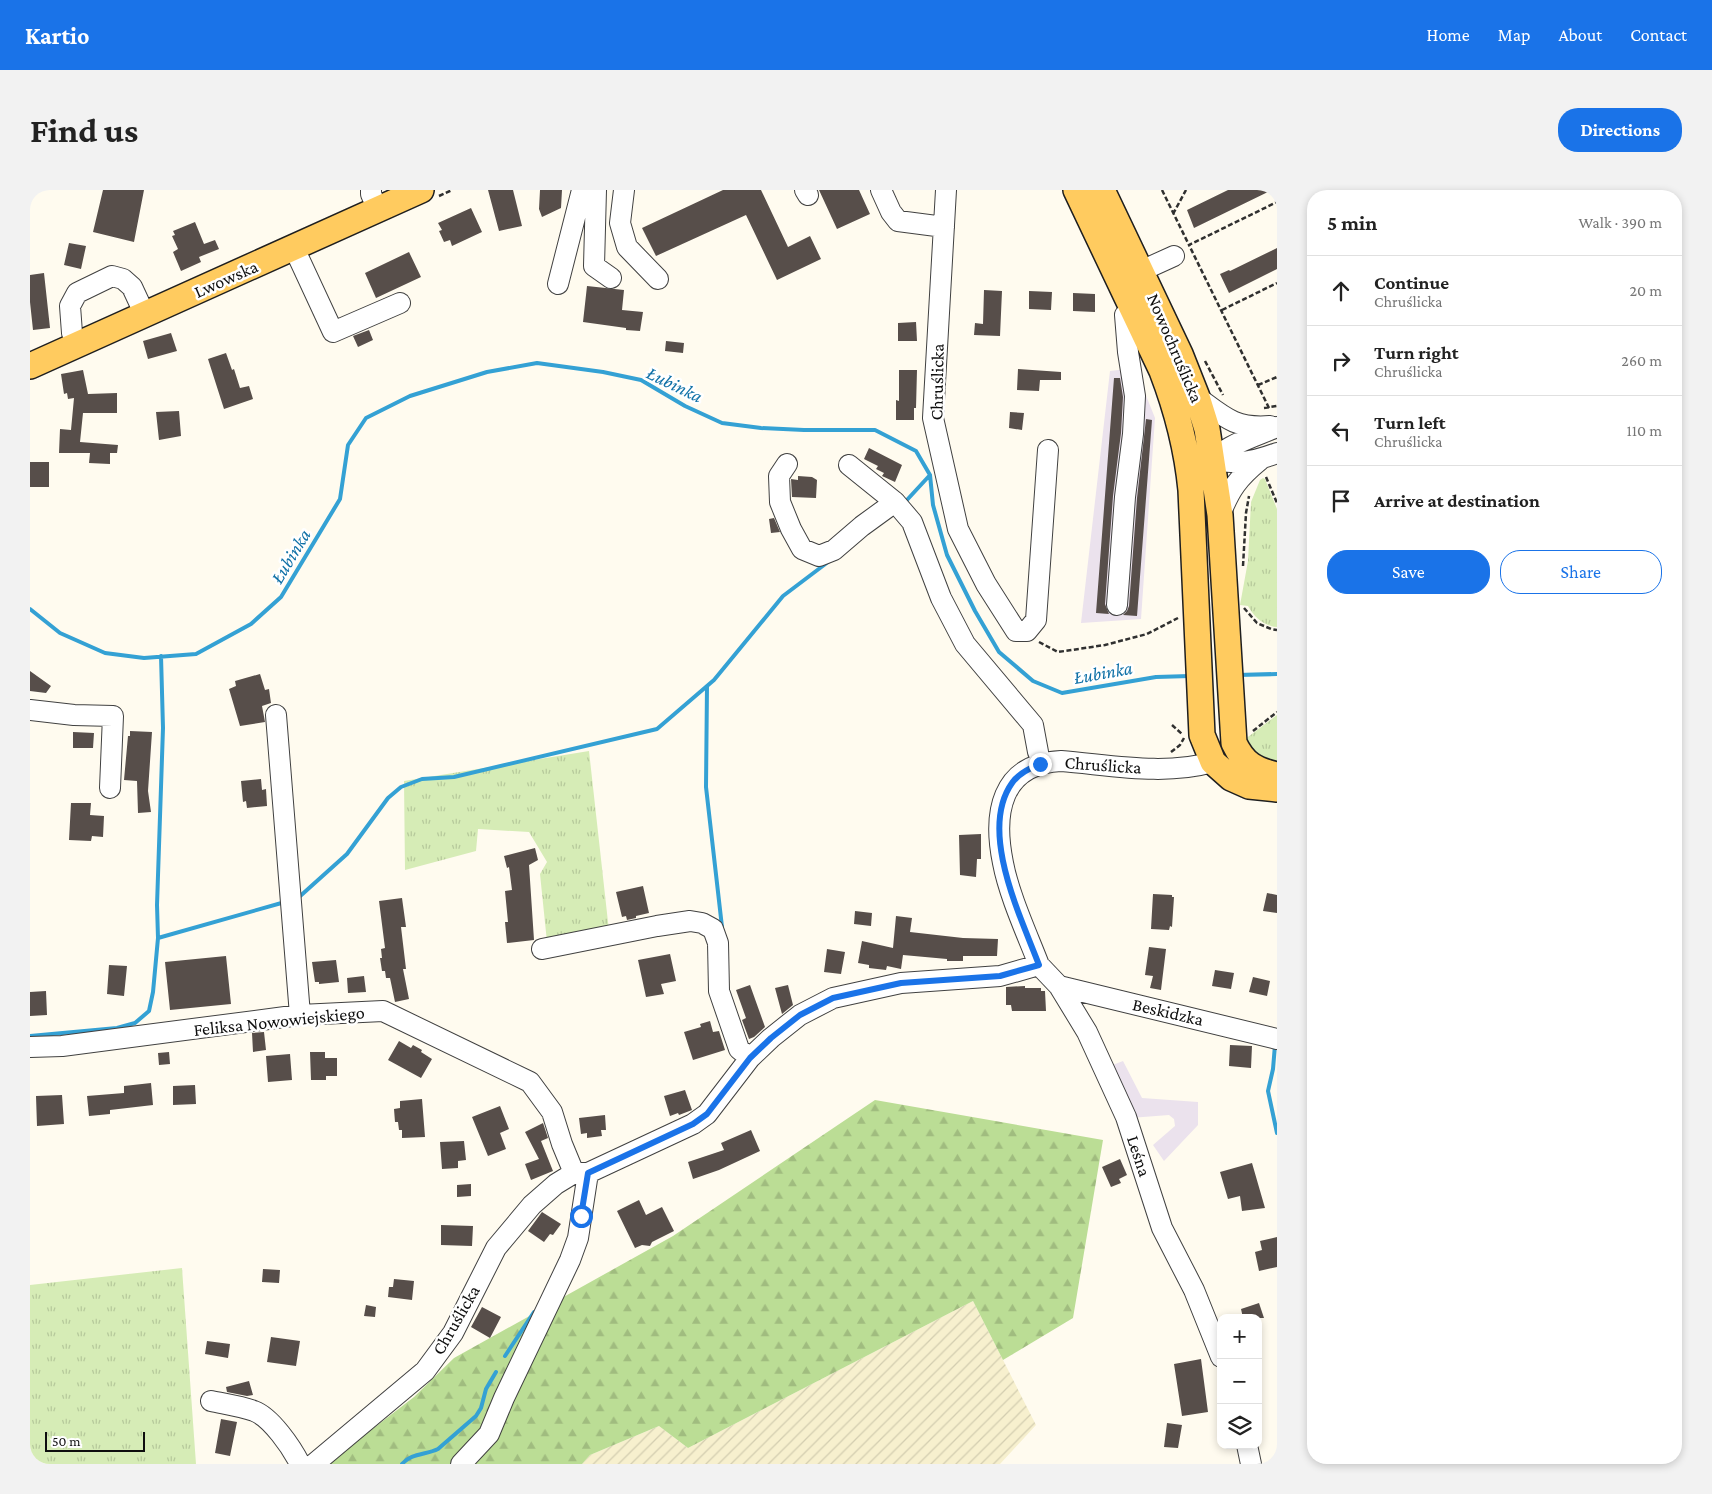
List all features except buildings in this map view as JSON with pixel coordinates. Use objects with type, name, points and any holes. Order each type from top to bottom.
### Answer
[{"type":"main road","name":"Lwowska","points":[[30,366],[294,248],[374,200],[421,190]]},
{"type":"main road","name":"Nowochruślicka","points":[[1076,190],[1133,308],[1173,399],[1188,464],[1191,490]]},
{"type":"main road","name":"Nowochruślicka","points":[[1102,190],[1180,354],[1197,397],[1207,429],[1220,516]]},
{"type":"main road","points":[[1191,490],[1188,616],[1193,735],[1213,762],[1238,783],[1277,789]]},
{"type":"main road","points":[[1220,516],[1235,611],[1235,744],[1258,770],[1277,775]]},
{"type":"main road","points":[[1213,762],[1235,744]]},
{"type":"street","points":[[558,284],[582,190]]},
{"type":"street","points":[[596,190],[594,266],[610,278]]},
{"type":"street","points":[[624,190],[620,223],[627,247],[658,279]]},
{"type":"street","points":[[881,190],[891,212],[898,221],[944,226]]},
{"type":"street","name":"Chruślicka","points":[[946,190],[933,418],[958,529],[986,584],[1016,631],[1027,631]]},
{"type":"street","points":[[294,248],[333,332],[400,303]]},
{"type":"street","points":[[1141,271],[1181,251]]},
{"type":"street","points":[[77,345],[72,333],[70,306],[76,293],[112,276],[123,279],[132,287],[145,315]]},
{"type":"street","points":[[1117,605],[1124,497],[1133,434],[1135,396],[1128,352],[1125,315],[1133,308]]},
{"type":"street","points":[[1197,397],[1224,416],[1242,425],[1252,427],[1274,420]]},
{"type":"street","points":[[1191,490],[1200,473],[1212,458],[1274,420]]},
{"type":"street","points":[[1182,434],[1200,450],[1212,458],[1224,462],[1267,462]]},
{"type":"street","points":[[1027,631],[1036,620],[1048,450]]},
{"type":"street","points":[[1220,516],[1227,498],[1240,477],[1267,462]]},
{"type":"street","points":[[787,464],[779,476],[780,502],[802,549],[819,556],[834,550],[862,526],[895,502]]},
{"type":"street","points":[[849,465],[895,502],[912,522],[941,598],[965,644],[1033,725],[1038,752]]},
{"type":"street","points":[[30,710],[74,715],[113,716],[110,788]]},
{"type":"street","points":[[276,715],[300,1015]]},
{"type":"street","name":"Chruślicka","points":[[314,1464],[425,1371],[453,1333],[496,1248],[532,1205],[556,1184],[693,1124],[707,1114],[750,1058],[800,1015],[833,998],[901,983],[1000,976],[1039,965],[1008,882],[1000,847],[1002,805],[1013,781],[1031,768],[1048,762],[1061,761],[1172,769],[1199,766],[1213,762]]},
{"type":"street","points":[[542,949],[657,926],[690,921],[702,923],[712,929],[718,943],[719,991],[739,1049],[750,1058]]},
{"type":"street","name":"Leśna","points":[[1039,965],[1059,986],[1087,1032],[1126,1117],[1162,1228],[1194,1290],[1217,1347]]},
{"type":"street","name":"Beskidzka","points":[[1059,986],[1274,1038]]},
{"type":"street","name":"Feliksa Nowowiejskiego","points":[[30,1047],[62,1046],[300,1015],[383,1011],[530,1082],[552,1112],[562,1144],[581,1173]]},
{"type":"street","points":[[461,1464],[488,1434],[570,1260],[578,1238],[581,1173]]},
{"type":"street","points":[[211,1401],[256,1411],[276,1429],[300,1464]]},
{"type":"street","points":[[1248,1449],[1251,1464]]},
{"type":"path","points":[[1162,190],[1173,214],[1181,251],[1222,310],[1274,420]]},
{"type":"path","points":[[1173,214],[1186,190]]},
{"type":"path","points":[[1181,251],[1277,202]]},
{"type":"path","points":[[1222,310],[1277,283]]},
{"type":"path","points":[[1202,356],[1223,396]]},
{"type":"path","points":[[1258,385],[1277,377]]},
{"type":"path","points":[[1274,420],[1277,406]]},
{"type":"path","points":[[1261,408],[1274,420]]},
{"type":"path","points":[[1267,462],[1277,503]]},
{"type":"path","points":[[1243,570],[1246,512],[1251,489]]},
{"type":"path","points":[[1235,611],[1271,629],[1277,630]]},
{"type":"path","points":[[1027,631],[1037,641],[1058,652],[1105,646],[1147,634],[1188,616]]},
{"type":"path","points":[[1235,744],[1277,712]]},
{"type":"path","points":[[1172,725],[1193,735]]},
{"type":"shaded area","points":[[1135,368],[1155,418],[1141,619],[1081,623],[1110,371]]},
{"type":"shaded area","points":[[1123,1061],[1142,1098],[1198,1102],[1198,1125],[1164,1161],[1153,1145],[1175,1126],[1174,1119],[1169,1115],[1130,1118],[1110,1066]]},
{"type":"shaded area","points":[[973,1301],[1036,1425],[1000,1464],[582,1464],[590,1455],[659,1426],[688,1448]]},
{"type":"green space","points":[[1263,478],[1277,509],[1277,627],[1268,625],[1260,620],[1248,606],[1240,605],[1248,561],[1251,502],[1260,480]]},
{"type":"green space","points":[[1277,715],[1277,767],[1259,757],[1244,740]]},
{"type":"green space","points":[[589,751],[609,931],[547,942],[540,874],[547,862],[529,832],[478,829],[476,851],[405,870],[404,781]]},
{"type":"green space","points":[[875,1100],[1103,1140],[1073,1318],[1003,1360],[973,1301],[688,1448],[659,1426],[590,1455],[582,1464],[330,1464],[336,1457],[414,1397],[454,1358],[673,1236]]},
{"type":"green space","points":[[182,1268],[196,1464],[30,1464],[30,1285]]},
{"type":"waterway","name":"Łubinka","points":[[30,609],[60,633],[105,653],[144,658],[196,654],[251,624],[281,597],[340,499],[348,445],[366,418],[410,396],[487,372],[537,363],[603,372],[641,380],[685,406],[722,423],[761,428],[804,430],[875,430],[916,451],[930,475],[933,505],[947,555],[975,611],[999,652],[1033,681],[1062,693],[1156,677],[1190,676]]},
{"type":"waterway","points":[[906,501],[930,475]]},
{"type":"waterway","points":[[298,898],[347,854],[388,798],[401,787],[422,779],[454,777],[657,729],[714,680],[783,596],[828,562]]},
{"type":"waterway","points":[[30,1036],[117,1028],[135,1023],[149,1011],[153,992],[158,938],[157,905],[163,728],[161,656]]},
{"type":"waterway","name":"Łubinka","points":[[1237,675],[1277,674]]},
{"type":"waterway","points":[[707,686],[706,787],[722,927]]},
{"type":"waterway","points":[[158,938],[285,902]]},
{"type":"waterway","points":[[1275,1045],[1273,1069],[1268,1091],[1277,1133]]},
{"type":"waterway","points":[[505,1356],[534,1312]]},
{"type":"waterway","points":[[402,1464],[414,1456],[438,1449],[476,1416],[481,1408],[486,1389],[496,1372]]},
{"type":"route","points":[[581,1216],[588,1173],[693,1124],[707,1114],[750,1058],[800,1015],[833,998],[901,983],[1000,976],[1039,965],[1003,865],[1000,847],[1000,821],[1002,805],[1013,781],[1021,774],[1040,764]]}]
